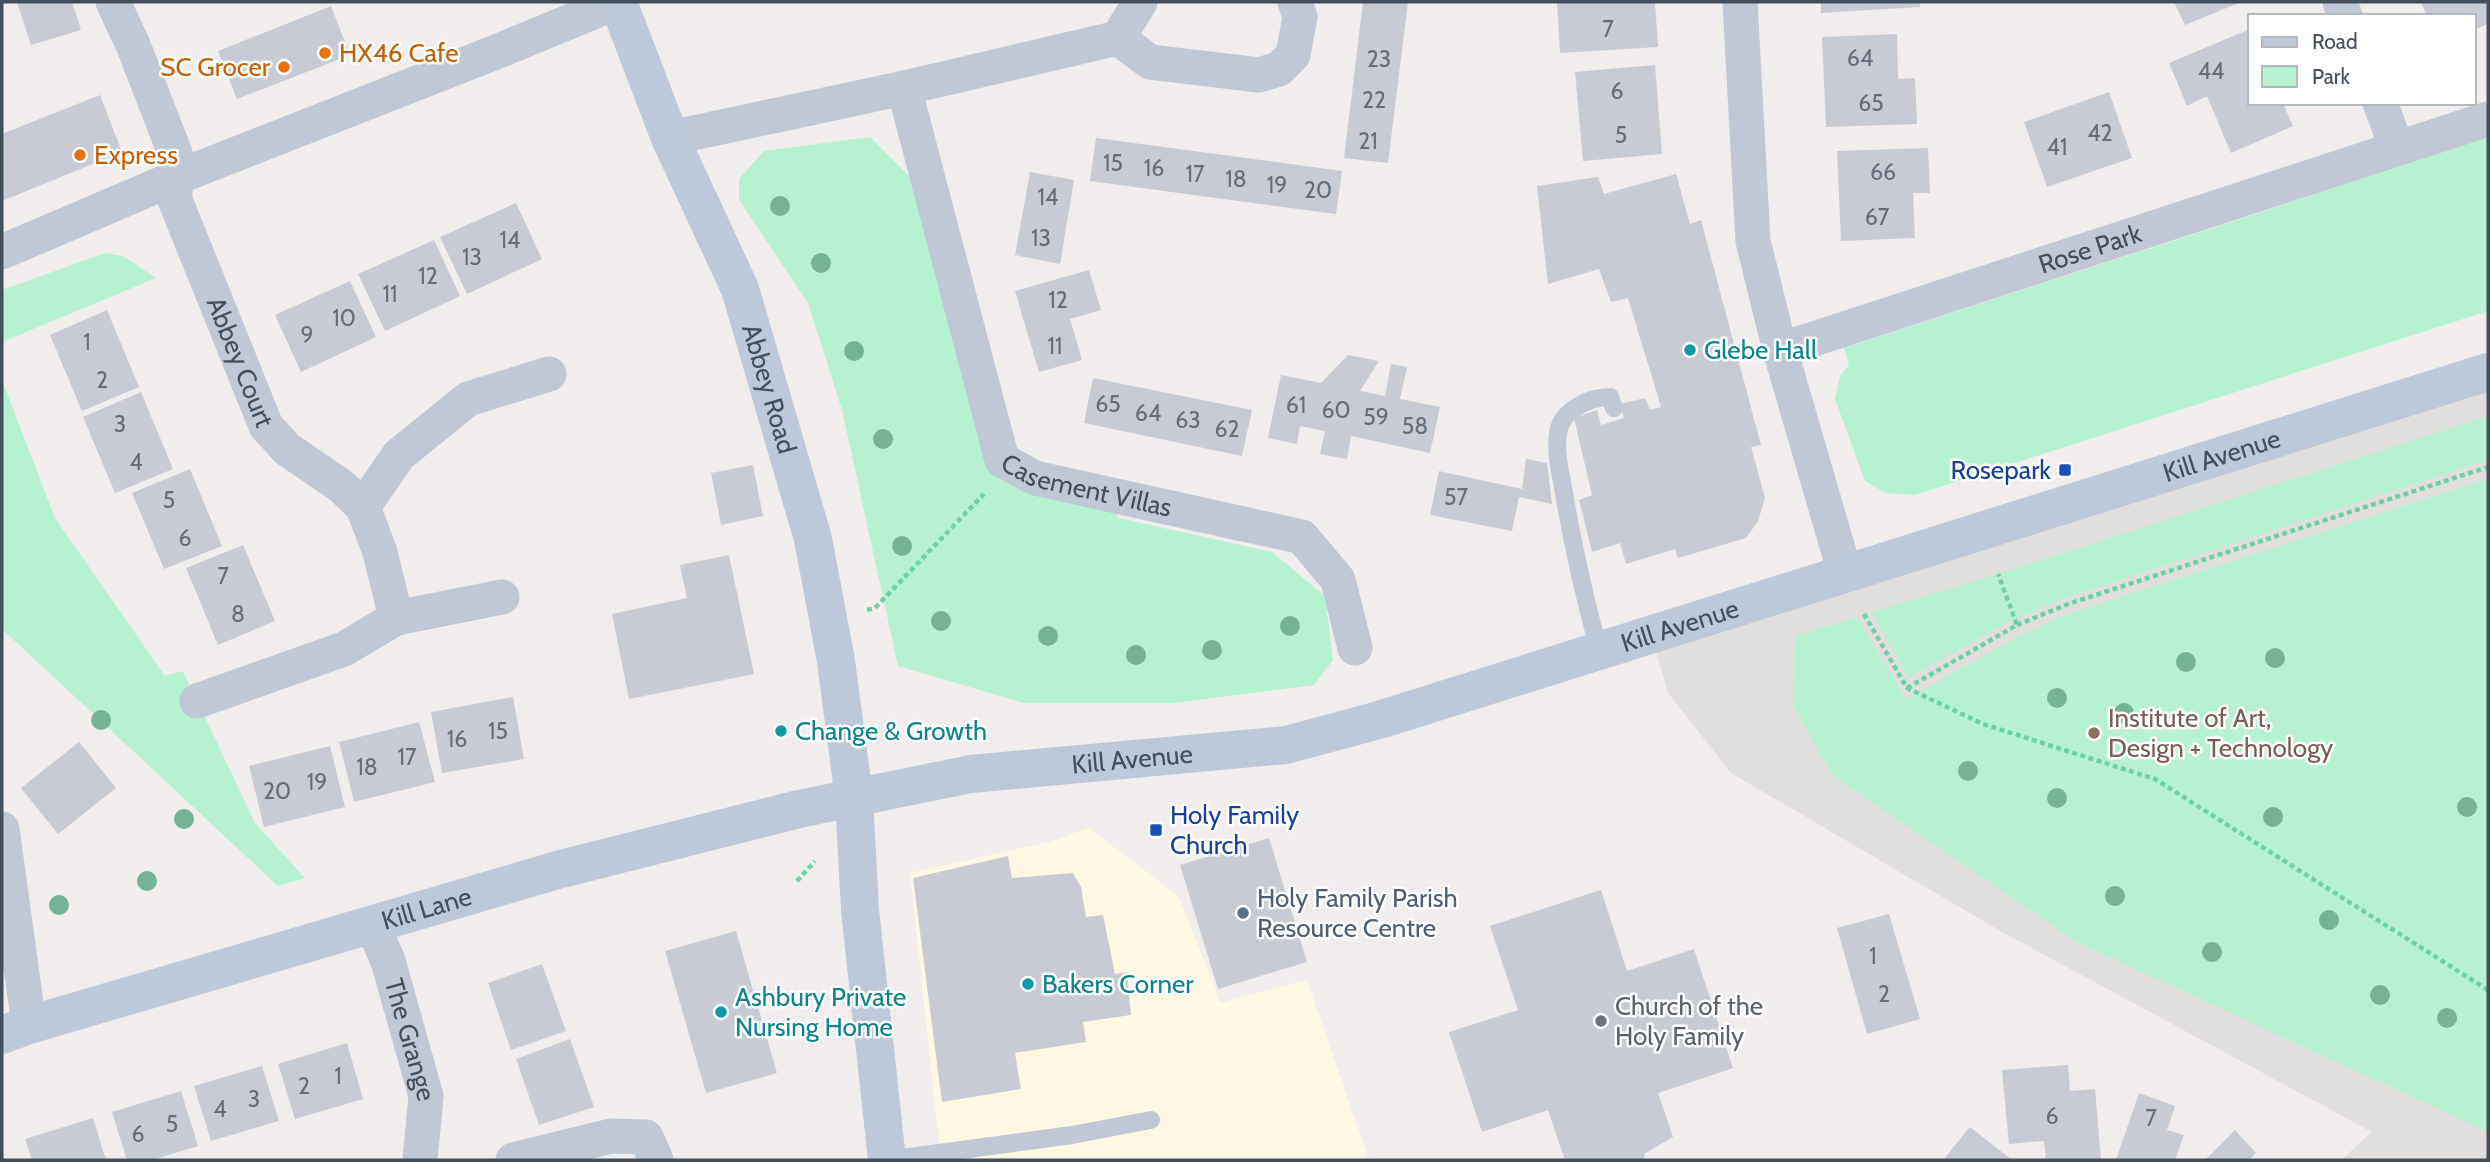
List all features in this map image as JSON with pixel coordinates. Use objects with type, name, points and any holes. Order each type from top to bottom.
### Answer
[{"type":"main road","name":"Abbey Road","points":[[617,2],[670,138],[740,289],[813,539],[836,661],[854,797],[860,910],[887,1160]]},
{"type":"main road","name":"Kill Avenue","points":[[854,797],[971,774],[1286,745],[1379,720],[2488,372]]},
{"type":"main road","name":"Kill Lane","points":[[15,1030],[372,923],[639,849],[854,797]]},
{"type":"street","name":"Abbey Court","points":[[113,2],[133,45],[175,153],[176,200],[266,426],[287,449],[341,486],[363,507],[380,552],[396,618]]},
{"type":"street","name":"Abbey Road","points":[[8,250],[176,178],[617,2]]},
{"type":"street","points":[[670,138],[904,88],[1118,38],[1140,2]]},
{"type":"street","points":[[1118,38],[1150,62],[1259,75],[1279,69],[1293,55],[1300,17],[1294,2]]},
{"type":"street","points":[[1740,2],[1753,241],[1780,350],[1844,573]]},
{"type":"street","name":"Casement Villas","points":[[904,88],[1002,460],[1035,478],[1302,537],[1338,580],[1355,648]]},
{"type":"street","points":[[2381,105],[2397,148]]},
{"type":"street","name":"Rose Park","points":[[1780,350],[2488,119]]},
{"type":"street","points":[[363,507],[399,455],[468,399],[549,374]]},
{"type":"street","points":[[197,701],[344,649],[396,618],[502,597]]},
{"type":"street","points":[[2,829],[15,1030]]},
{"type":"street","name":"The Grange","points":[[372,923],[388,961],[426,1096],[419,1160]]},
{"type":"street","points":[[513,1160],[611,1136],[646,1137],[656,1160]]},
{"type":"lane","points":[[1599,651],[1574,554],[1560,467],[1558,433],[1562,421],[1585,403],[1610,397],[1614,408]]},
{"type":"lane","points":[[887,1160],[1072,1135],[1152,1120]]},
{"type":"path","points":[[828,619],[875,608],[1012,466]]},
{"type":"path","points":[[1907,688],[2017,625],[2068,604],[2488,467]]},
{"type":"path","points":[[1998,574],[2017,625]]},
{"type":"path","points":[[1864,614],[1907,688],[1983,724],[2155,779],[2488,989]]},
{"type":"path","points":[[797,881],[814,863]]},
{"type":"shaded area","name":"Institute of Art, Design + Technology","points":[[2488,372],[2488,1160],[2341,1160],[2372,1132],[2002,932],[1731,773],[1668,693],[1651,634]]},
{"type":"shaded area","points":[[1089,828],[1178,896],[1220,1003],[1307,980],[1369,1160],[941,1160],[910,873],[1049,842]]},
{"type":"green space","points":[[2488,135],[2488,311],[1915,495],[1885,493],[1865,481],[1835,399],[1840,376],[1849,365],[1844,348],[2268,210]]},
{"type":"green space","points":[[870,137],[912,179],[990,464],[1114,505],[1118,518],[1272,552],[1325,596],[1333,660],[1314,685],[1174,703],[1024,703],[898,666],[842,410],[808,303],[739,200],[739,179],[764,151]]},
{"type":"green space","points":[[105,253],[123,256],[156,278],[2,342],[2,290]]},
{"type":"green space","points":[[2,380],[55,518],[165,676],[183,671],[255,823],[305,878],[278,886],[2,629]]},
{"type":"green space","points":[[2488,416],[2488,460],[2069,597],[2008,622],[1908,678],[1872,612],[1998,574]]},
{"type":"green space","name":"Institute of Art, Design + Technology","points":[[2488,479],[2488,1132],[2077,942],[1832,775],[1793,706],[1795,636],[1857,617],[1906,699],[2019,636],[2068,614]]},
{"type":"building","points":[[17,2],[72,2],[81,30],[31,45]]},
{"type":"building","points":[[1363,2],[1408,2],[1388,163],[1344,158]]},
{"type":"building","points":[[1557,2],[1655,2],[1658,47],[1560,53]]},
{"type":"building","points":[[1821,2],[1920,2],[1920,7],[1821,13]]},
{"type":"building","points":[[2174,2],[2241,2],[2185,25]]},
{"type":"building","points":[[2421,2],[2488,2],[2488,24],[2476,29],[2476,14],[2426,14]]},
{"type":"building","points":[[331,6],[350,55],[237,99],[218,51]]},
{"type":"building","points":[[2248,30],[2248,105],[2284,105],[2293,126],[2231,153],[2207,96],[2187,106],[2169,63]]},
{"type":"building","points":[[1897,34],[1898,79],[1915,78],[1917,124],[1826,127],[1822,37]]},
{"type":"building","points":[[1655,65],[1662,154],[1583,161],[1575,72]]},
{"type":"building","points":[[2109,92],[2132,158],[2047,187],[2024,122]]},
{"type":"building","points":[[100,95],[122,152],[2,201],[2,134]]},
{"type":"building","points":[[1096,138],[1342,171],[1336,214],[1090,181]]},
{"type":"building","points":[[1928,148],[1930,193],[1913,193],[1915,238],[1841,241],[1837,151]]},
{"type":"building","points":[[1030,172],[1074,180],[1060,264],[1015,255]]},
{"type":"building","name":"Glebe Hall","points":[[1676,174],[1690,224],[1701,220],[1761,445],[1751,447],[1765,498],[1758,521],[1746,538],[1678,558],[1675,549],[1626,564],[1620,543],[1592,552],[1579,500],[1592,495],[1574,418],[1597,410],[1601,425],[1624,418],[1620,404],[1645,398],[1650,410],[1661,407],[1628,298],[1611,302],[1599,269],[1548,284],[1537,186],[1598,177],[1604,194]]},
{"type":"building","points":[[516,203],[542,259],[467,294],[440,237]]},
{"type":"building","points":[[434,240],[460,296],[385,331],[358,274]]},
{"type":"building","points":[[1089,270],[1101,310],[1070,319],[1082,360],[1039,372],[1015,291]]},
{"type":"building","points":[[350,281],[376,337],[301,372],[275,315]]},
{"type":"building","points":[[107,310],[139,387],[82,411],[50,335]]},
{"type":"building","points":[[1348,355],[1379,361],[1360,391],[1385,396],[1391,364],[1407,367],[1400,399],[1440,407],[1430,453],[1351,436],[1347,459],[1320,454],[1325,431],[1300,426],[1297,444],[1268,438],[1281,375],[1321,383]]},
{"type":"building","points":[[1093,378],[1252,410],[1242,456],[1084,423]]},
{"type":"building","points":[[141,392],[173,469],[115,493],[83,417]]},
{"type":"building","points":[[1526,459],[1547,463],[1552,504],[1519,497],[1512,531],[1430,515],[1439,471],[1522,489]]},
{"type":"building","points":[[753,465],[763,516],[721,525],[711,473]]},
{"type":"building","points":[[190,469],[222,546],[164,569],[132,493]]},
{"type":"building","points":[[243,545],[275,621],[218,645],[186,568]]},
{"type":"building","points":[[729,555],[754,674],[629,699],[612,614],[687,598],[680,565]]},
{"type":"building","points":[[513,697],[524,759],[442,773],[431,712]]},
{"type":"building","points":[[419,722],[435,782],[354,802],[339,742]]},
{"type":"building","points":[[79,742],[116,788],[58,834],[21,788]]},
{"type":"building","points":[[330,746],[345,807],[264,827],[249,766]]},
{"type":"building","name":"Holy Family Parish Resource Centre","points":[[1269,838],[1307,962],[1218,989],[1180,865]]},
{"type":"building","name":"Bakers Corner","points":[[1008,856],[1012,878],[1073,873],[1081,887],[1086,917],[1103,915],[1115,974],[1127,972],[1131,1015],[1083,1022],[1086,1042],[1015,1053],[1021,1089],[942,1102],[913,878]]},
{"type":"building","name":"Church of the Holy Family","points":[[1601,890],[1627,971],[1694,949],[1733,1068],[1658,1093],[1673,1137],[1644,1154],[1645,1160],[1565,1160],[1548,1110],[1482,1132],[1449,1032],[1518,1010],[1490,926]]},
{"type":"building","points":[[1889,914],[1920,1019],[1867,1034],[1837,928]]},
{"type":"building","name":"Ashbury Private Nursing Home","points":[[736,931],[777,1073],[706,1093],[665,951]]},
{"type":"building","points":[[542,964],[566,1031],[511,1050],[488,983]]},
{"type":"building","points":[[570,1039],[594,1107],[539,1125],[516,1059]]},
{"type":"building","points":[[347,1043],[363,1099],[295,1119],[278,1064]]},
{"type":"building","points":[[2068,1065],[2070,1091],[2095,1089],[2101,1160],[2046,1160],[2044,1141],[2009,1144],[2002,1070]]},
{"type":"building","points":[[262,1066],[279,1121],[211,1141],[194,1086]]},
{"type":"building","points":[[181,1091],[198,1146],[152,1160],[127,1160],[112,1112]]},
{"type":"building","points":[[2139,1093],[2175,1106],[2167,1130],[2184,1135],[2175,1160],[2116,1160]]},
{"type":"building","points":[[93,1118],[106,1160],[32,1160],[25,1139]]},
{"type":"building","points":[[1970,1127],[2012,1160],[1943,1160]]},
{"type":"building","points":[[2235,1130],[2256,1153],[2249,1160],[2205,1160]]},
{"type":"place","name":"HX46 Cafe","points":[[325,53]]},
{"type":"place","name":"SC Grocer","points":[[284,67]]},
{"type":"place","name":"Express","points":[[80,155]]},
{"type":"place","name":"Glebe Hall","points":[[1690,350]]},
{"type":"place","name":"Rosepark","points":[[2065,470]]},
{"type":"place","name":"Change & Growth","points":[[781,731]]},
{"type":"place","name":"Institute of Art, Design + Technology","points":[[2094,733]]},
{"type":"place","name":"Holy Family Church","points":[[1156,830]]},
{"type":"place","name":"Holy Family Parish Resource Centre","points":[[1243,913]]},
{"type":"place","name":"Bakers Corner","points":[[1028,984]]},
{"type":"place","name":"Ashbury Private Nursing Home","points":[[721,1012]]},
{"type":"place","name":"Church of the Holy Family","points":[[1601,1021]]}]
